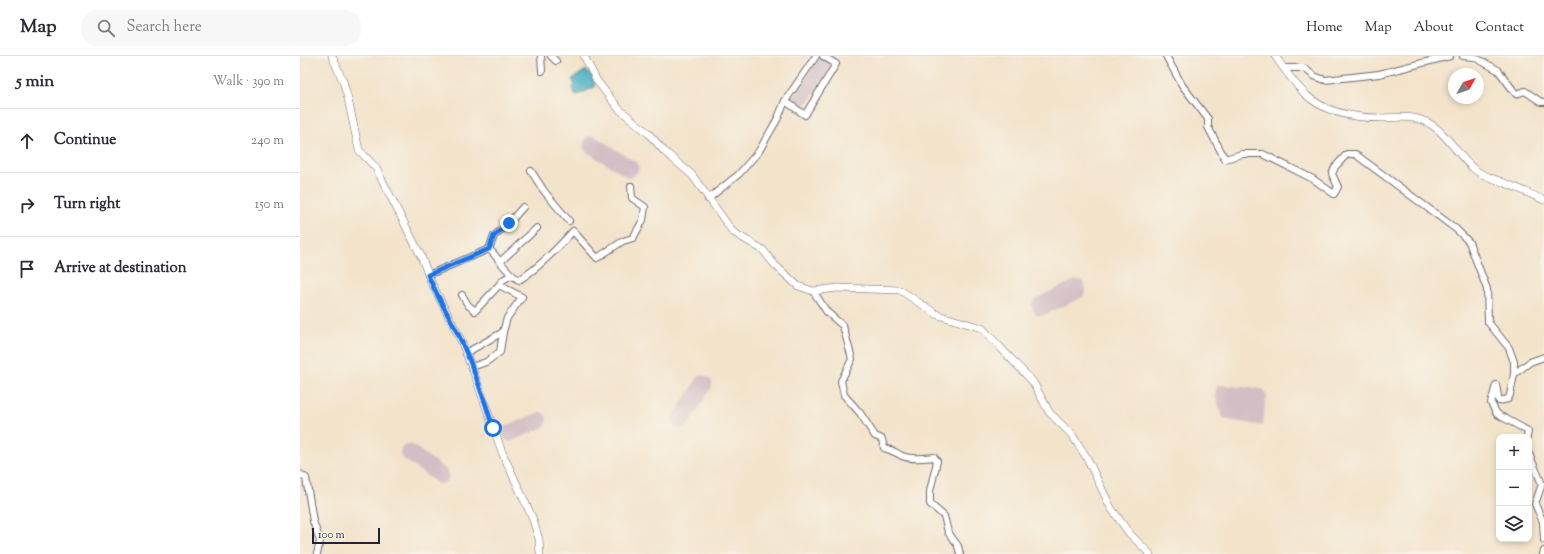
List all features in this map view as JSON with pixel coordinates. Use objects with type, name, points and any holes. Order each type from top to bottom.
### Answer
[{"type":"main road","points":[[332,56],[343,81],[348,98],[359,150],[376,168],[466,353],[502,452],[532,517],[539,539],[540,554]]},
{"type":"main road","points":[[584,56],[598,81],[619,110],[648,134],[664,151],[692,176],[733,232],[763,250],[775,265],[798,286],[812,291],[838,288],[900,290],[938,315],[982,328],[1034,382],[1049,412],[1072,435],[1087,458],[1111,508],[1129,533],[1150,554]]},
{"type":"main road","points":[[1275,56],[1306,95],[1325,107],[1337,112],[1360,117],[1374,118],[1411,116],[1433,125],[1474,169],[1485,176],[1544,200]]},
{"type":"street","points":[[541,56],[542,71]]},
{"type":"street","points":[[552,56],[556,61]]},
{"type":"street","points":[[708,199],[739,174],[759,151],[778,118],[785,101],[816,56]]},
{"type":"street","points":[[785,101],[805,115],[836,64],[823,56]]},
{"type":"street","points":[[1166,56],[1182,85],[1208,119],[1208,127],[1226,159],[1242,154],[1263,154],[1313,179],[1334,194],[1338,187],[1332,174],[1335,167],[1347,154],[1355,154],[1456,228],[1469,242],[1487,289],[1488,322],[1509,348],[1514,362],[1514,374],[1508,399],[1499,401],[1496,385],[1491,403],[1497,414],[1528,431],[1528,434]]},
{"type":"street","points":[[1284,68],[1304,68],[1314,76],[1325,80],[1379,74],[1450,56]]},
{"type":"street","points":[[1463,56],[1474,57],[1498,70],[1516,94],[1525,91],[1544,102]]},
{"type":"street","points":[[531,171],[544,191],[569,221]]},
{"type":"street","points":[[489,249],[501,261],[511,275],[519,280],[528,274],[573,231],[597,258],[623,241],[633,238],[643,220],[645,207],[632,198],[632,186]]},
{"type":"street","points":[[428,275],[489,249],[494,236],[509,223],[523,207]]},
{"type":"street","points":[[501,261],[537,228]]},
{"type":"street","points":[[462,295],[468,305],[475,311],[503,280],[511,275]]},
{"type":"street","points":[[472,368],[486,362],[500,352],[507,318],[522,297],[499,285]]},
{"type":"street","points":[[812,291],[827,312],[843,326],[852,359],[841,381],[844,395],[860,413],[875,436],[882,439],[884,448],[895,450],[903,456],[919,458],[934,457],[937,460],[930,491],[930,504],[944,516],[948,532],[958,546],[960,554]]},
{"type":"street","points":[[466,353],[504,332]]},
{"type":"street","points":[[1514,374],[1530,362],[1544,357]]},
{"type":"street","points":[[1532,461],[1542,484],[1535,504],[1543,522],[1544,540]]},
{"type":"street","points":[[300,474],[306,478],[313,520],[320,541],[317,554]]},
{"type":"shaded area","points":[[820,56],[833,65],[803,110],[790,101]]},
{"type":"shaded area","points":[[589,136],[595,136],[637,163],[639,168],[637,173],[633,177],[629,178],[585,151],[583,146],[585,140]]},
{"type":"shaded area","points":[[1075,280],[1081,280],[1085,285],[1086,291],[1083,297],[1042,316],[1036,315],[1031,305],[1034,299]]},
{"type":"shaded area","points":[[702,375],[708,377],[712,381],[712,387],[686,428],[676,428],[673,424],[672,418],[698,377]]},
{"type":"shaded area","points":[[1217,386],[1263,389],[1267,398],[1265,403],[1263,426],[1223,419],[1215,395]]},
{"type":"shaded area","points":[[540,412],[544,413],[547,417],[546,426],[510,442],[505,440],[501,431],[504,427]]},
{"type":"shaded area","points":[[406,444],[411,444],[448,471],[448,481],[443,484],[438,484],[401,457],[400,452],[402,447]]},
{"type":"water","points":[[586,70],[593,78],[595,87],[578,95],[575,94],[572,88],[575,86],[572,79]]},
{"type":"route","points":[[493,428],[460,338],[428,275],[489,249],[494,236],[509,223]]}]
